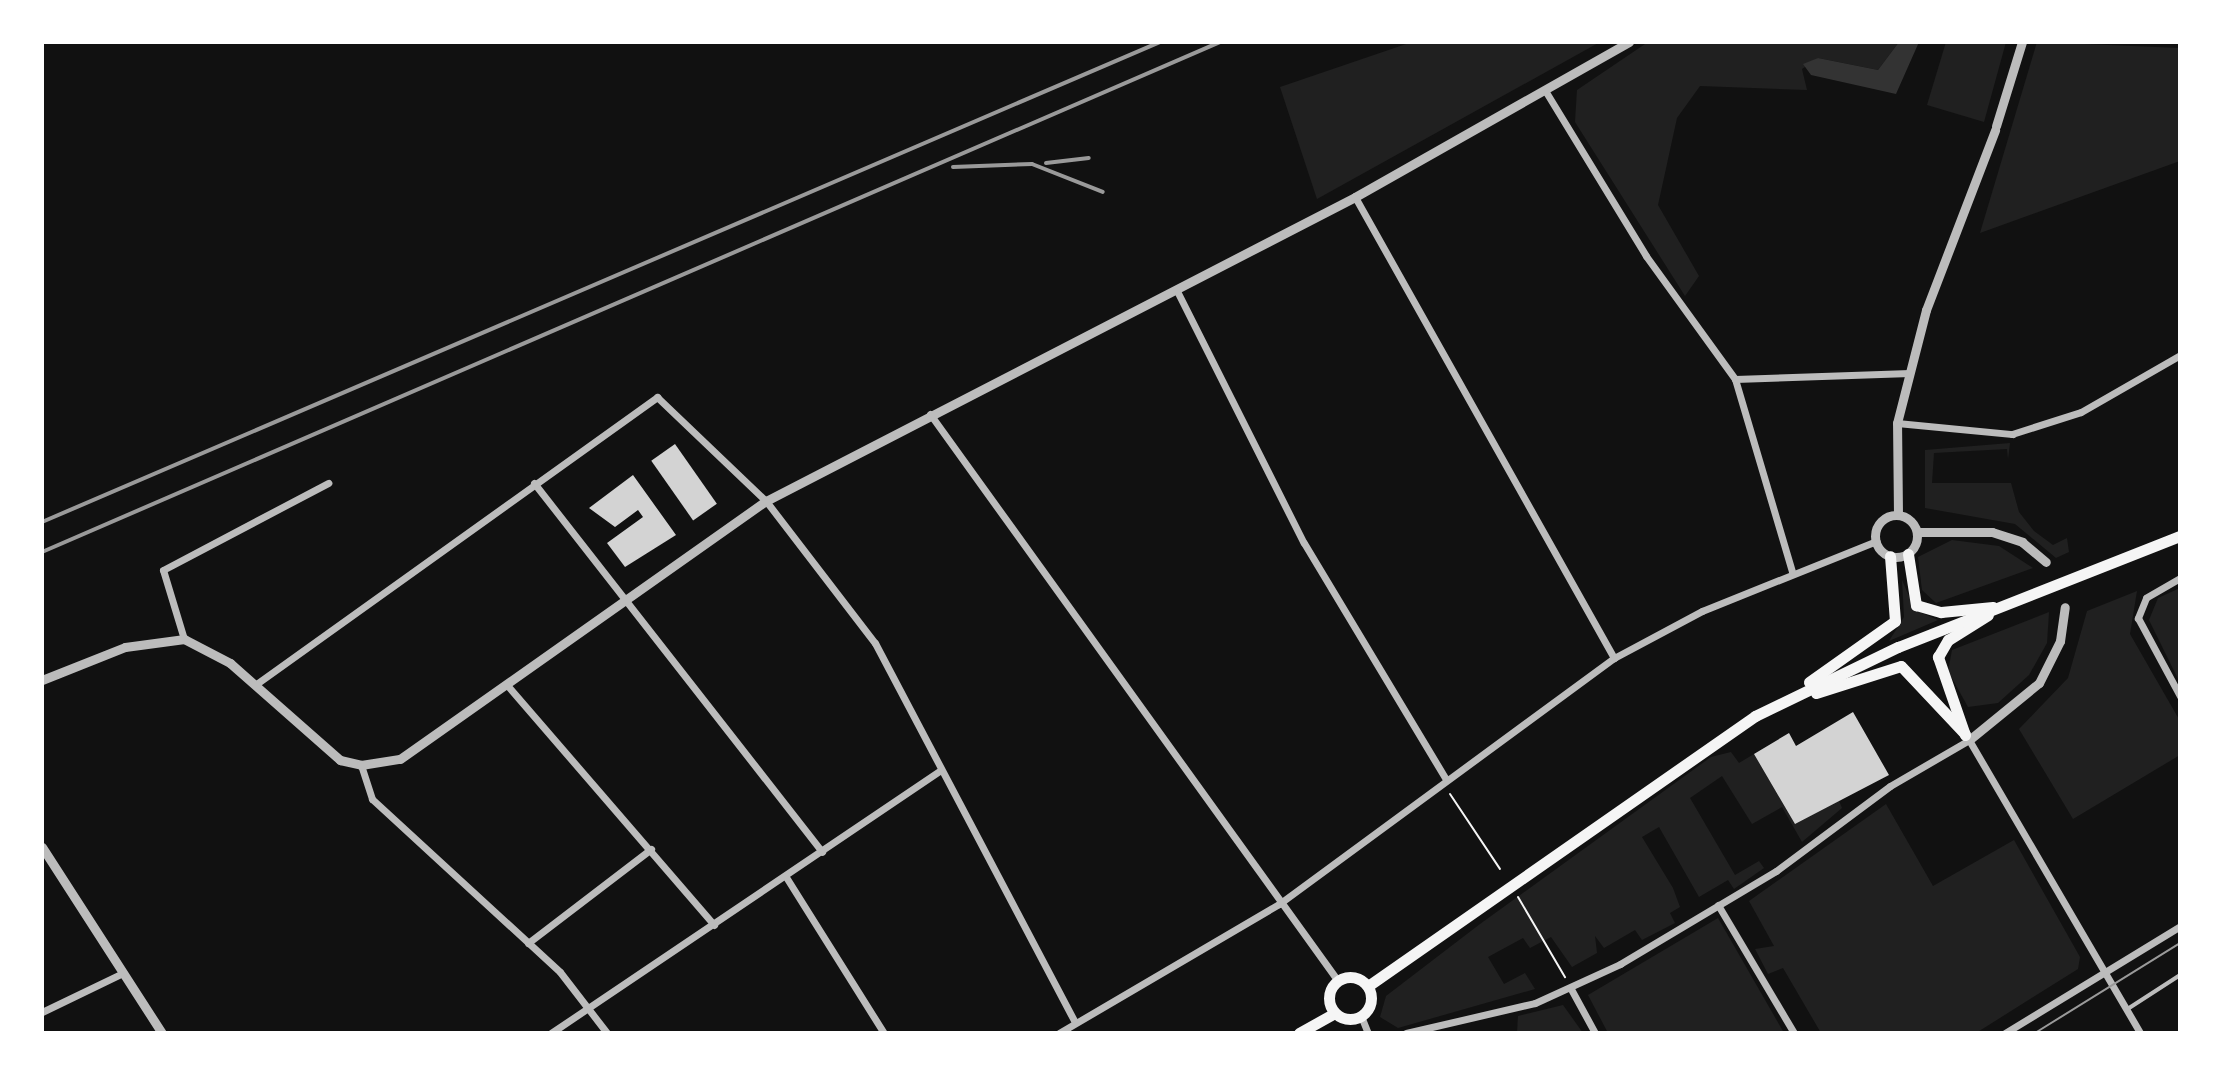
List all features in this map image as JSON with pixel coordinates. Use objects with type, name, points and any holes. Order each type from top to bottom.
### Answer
[{"type":"main road","points":[[1755,716],[1997,607],[2180,536]]},
{"type":"main road","points":[[1908,554],[1916,605],[1941,612],[1997,607]]},
{"type":"main road","points":[[1368,986],[1755,716],[1874,642],[1895,621],[1890,556]]},
{"type":"main road","points":[[1967,737],[1938,657],[1948,640],[1997,607]]},
{"type":"main road","points":[[1755,716],[1892,664],[1913,672],[1967,737]]},
{"type":"main road","points":[[1299,1033],[1335,1013],[1361,1016],[1371,999],[1368,986],[1357,978],[1338,981],[1329,996],[1335,1013]]},
{"type":"street","points":[[328,483],[163,570],[184,639],[255,685],[324,750],[361,765],[421,749],[766,501],[1355,197],[1546,92],[1629,42]]},
{"type":"street","points":[[2022,42],[1910,373],[1897,423],[1898,515],[1917,532],[1992,532],[2022,542],[2046,562]]},
{"type":"street","points":[[1546,92],[1646,256],[1735,379],[1792,572]]},
{"type":"street","points":[[1355,197],[1614,658]]},
{"type":"street","points":[[1176,289],[1304,543],[1444,781]]},
{"type":"street","points":[[1897,423],[2012,434],[2081,412],[2180,355]]},
{"type":"street","points":[[1735,379],[1910,373]]},
{"type":"street","points":[[255,685],[657,397],[766,501],[875,643],[1075,1022]]},
{"type":"street","points":[[930,414],[1279,904],[1338,981]]},
{"type":"street","points":[[534,483],[628,598],[822,852]]},
{"type":"street","points":[[1876,541],[1881,523],[1898,515]]},
{"type":"street","points":[[1876,541],[1890,556],[1908,554],[1917,532]]},
{"type":"street","points":[[1059,1033],[1279,904],[1614,658],[1792,572],[1876,541]]},
{"type":"street","points":[[2180,578],[2146,598],[2138,618],[2180,696]]},
{"type":"street","points":[[1406,1033],[1571,989],[1718,905],[1967,737],[2039,683],[2060,641],[2065,607]]},
{"type":"street","points":[[42,680],[125,647],[184,639]]},
{"type":"street","points":[[507,685],[714,925]]},
{"type":"street","points":[[1967,737],[2140,1033]]},
{"type":"street","points":[[361,765],[372,799],[528,943],[590,1008],[607,1033]]},
{"type":"street","points":[[551,1033],[941,770]]},
{"type":"street","points":[[42,847],[162,1033]]},
{"type":"street","points":[[528,943],[651,849]]},
{"type":"street","points":[[786,877],[884,1033]]},
{"type":"street","points":[[1718,905],[1794,1033]]},
{"type":"street","points":[[2005,1033],[2180,926]]},
{"type":"street","points":[[42,1012],[123,973]]},
{"type":"street","points":[[1571,989],[1595,1033]]},
{"type":"street","points":[[1361,1016],[1368,1033]]},
{"type":"lane","points":[[2126,1010],[2180,975]]},
{"type":"path","points":[[1444,781],[1500,869]]},
{"type":"path","points":[[1518,897],[1571,989]]},
{"type":"shaded area","points":[[1412,42],[1600,42],[1317,199],[1280,87]]},
{"type":"shaded area","points":[[1648,42],[1899,42],[1878,70],[1818,58],[1802,69],[1807,90],[1700,86],[1677,118],[1658,205],[1699,276],[1685,296],[1575,122],[1577,90]]},
{"type":"shaded area","points":[[1899,42],[1919,42],[1896,94],[1811,75],[1803,64],[1818,58],[1878,70]]},
{"type":"shaded area","points":[[1946,42],[2006,42],[1984,122],[1927,105]]},
{"type":"shaded area","points":[[2037,42],[2180,48],[2180,161],[1980,233]]},
{"type":"shaded area","points":[[2010,443],[2008,459],[2007,449],[1934,453],[1932,483],[2011,483],[2019,512],[2034,531],[2053,545],[2067,538],[2069,552],[2056,558],[2015,524],[1925,508],[1925,450]]},
{"type":"shaded area","points":[[1952,540],[1999,546],[2033,568],[1936,603],[1922,590],[1918,557]]},
{"type":"shaded area","points":[[1902,580],[1915,610],[1938,620],[1889,641],[1904,617]]},
{"type":"shaded area","points":[[2180,588],[2180,683],[2149,620],[2158,598]]},
{"type":"shaded area","points":[[2137,591],[2130,634],[2180,721],[2180,755],[2073,819],[2019,729],[2068,678],[2087,611]]},
{"type":"shaded area","points":[[2049,612],[2047,643],[2029,675],[1998,703],[1968,707],[1948,671],[1952,650]]},
{"type":"shaded area","points":[[1731,752],[1739,763],[1754,754],[1838,798],[1842,808],[1802,842],[1782,807],[1752,824],[1722,776],[1690,798],[1735,875],[1759,861],[1764,868],[1734,889],[1728,880],[1699,897],[1659,827],[1642,837],[1673,888],[1680,907],[1670,913],[1675,923],[1642,940],[1635,930],[1604,948],[1595,936],[1597,953],[1572,967],[1551,937],[1530,948],[1523,938],[1488,957],[1504,984],[1525,973],[1535,989],[1398,1028],[1380,1017],[1386,996],[1480,924],[1711,757]]},
{"type":"shaded area","points":[[1886,804],[1933,886],[2014,840],[2080,957],[2078,969],[1976,1033],[1821,1033],[1783,968],[1768,974],[1755,949],[1774,946],[1749,901]]},
{"type":"shaded area","points":[[1718,918],[1784,1033],[1608,1033],[1588,995]]},
{"type":"shaded area","points":[[1563,1005],[1583,1033],[1517,1033],[1518,1016]]},
{"type":"building","points":[[675,444],[717,504],[693,520],[651,461]]},
{"type":"building","points":[[633,475],[676,535],[625,567],[607,543],[643,517],[638,510],[615,527],[589,508]]},
{"type":"building","points":[[1853,712],[1889,775],[1795,824],[1754,754],[1789,733],[1796,746]]},
{"type":"tram line","points":[[2035,1033],[2180,943]]},
{"type":"railway","points":[[42,522],[1160,42]]},
{"type":"railway","points":[[42,552],[1220,42]]},
{"type":"railway","points":[[1046,163],[1089,158]]},
{"type":"railway","points":[[953,167],[1032,164],[1103,192]]}]
